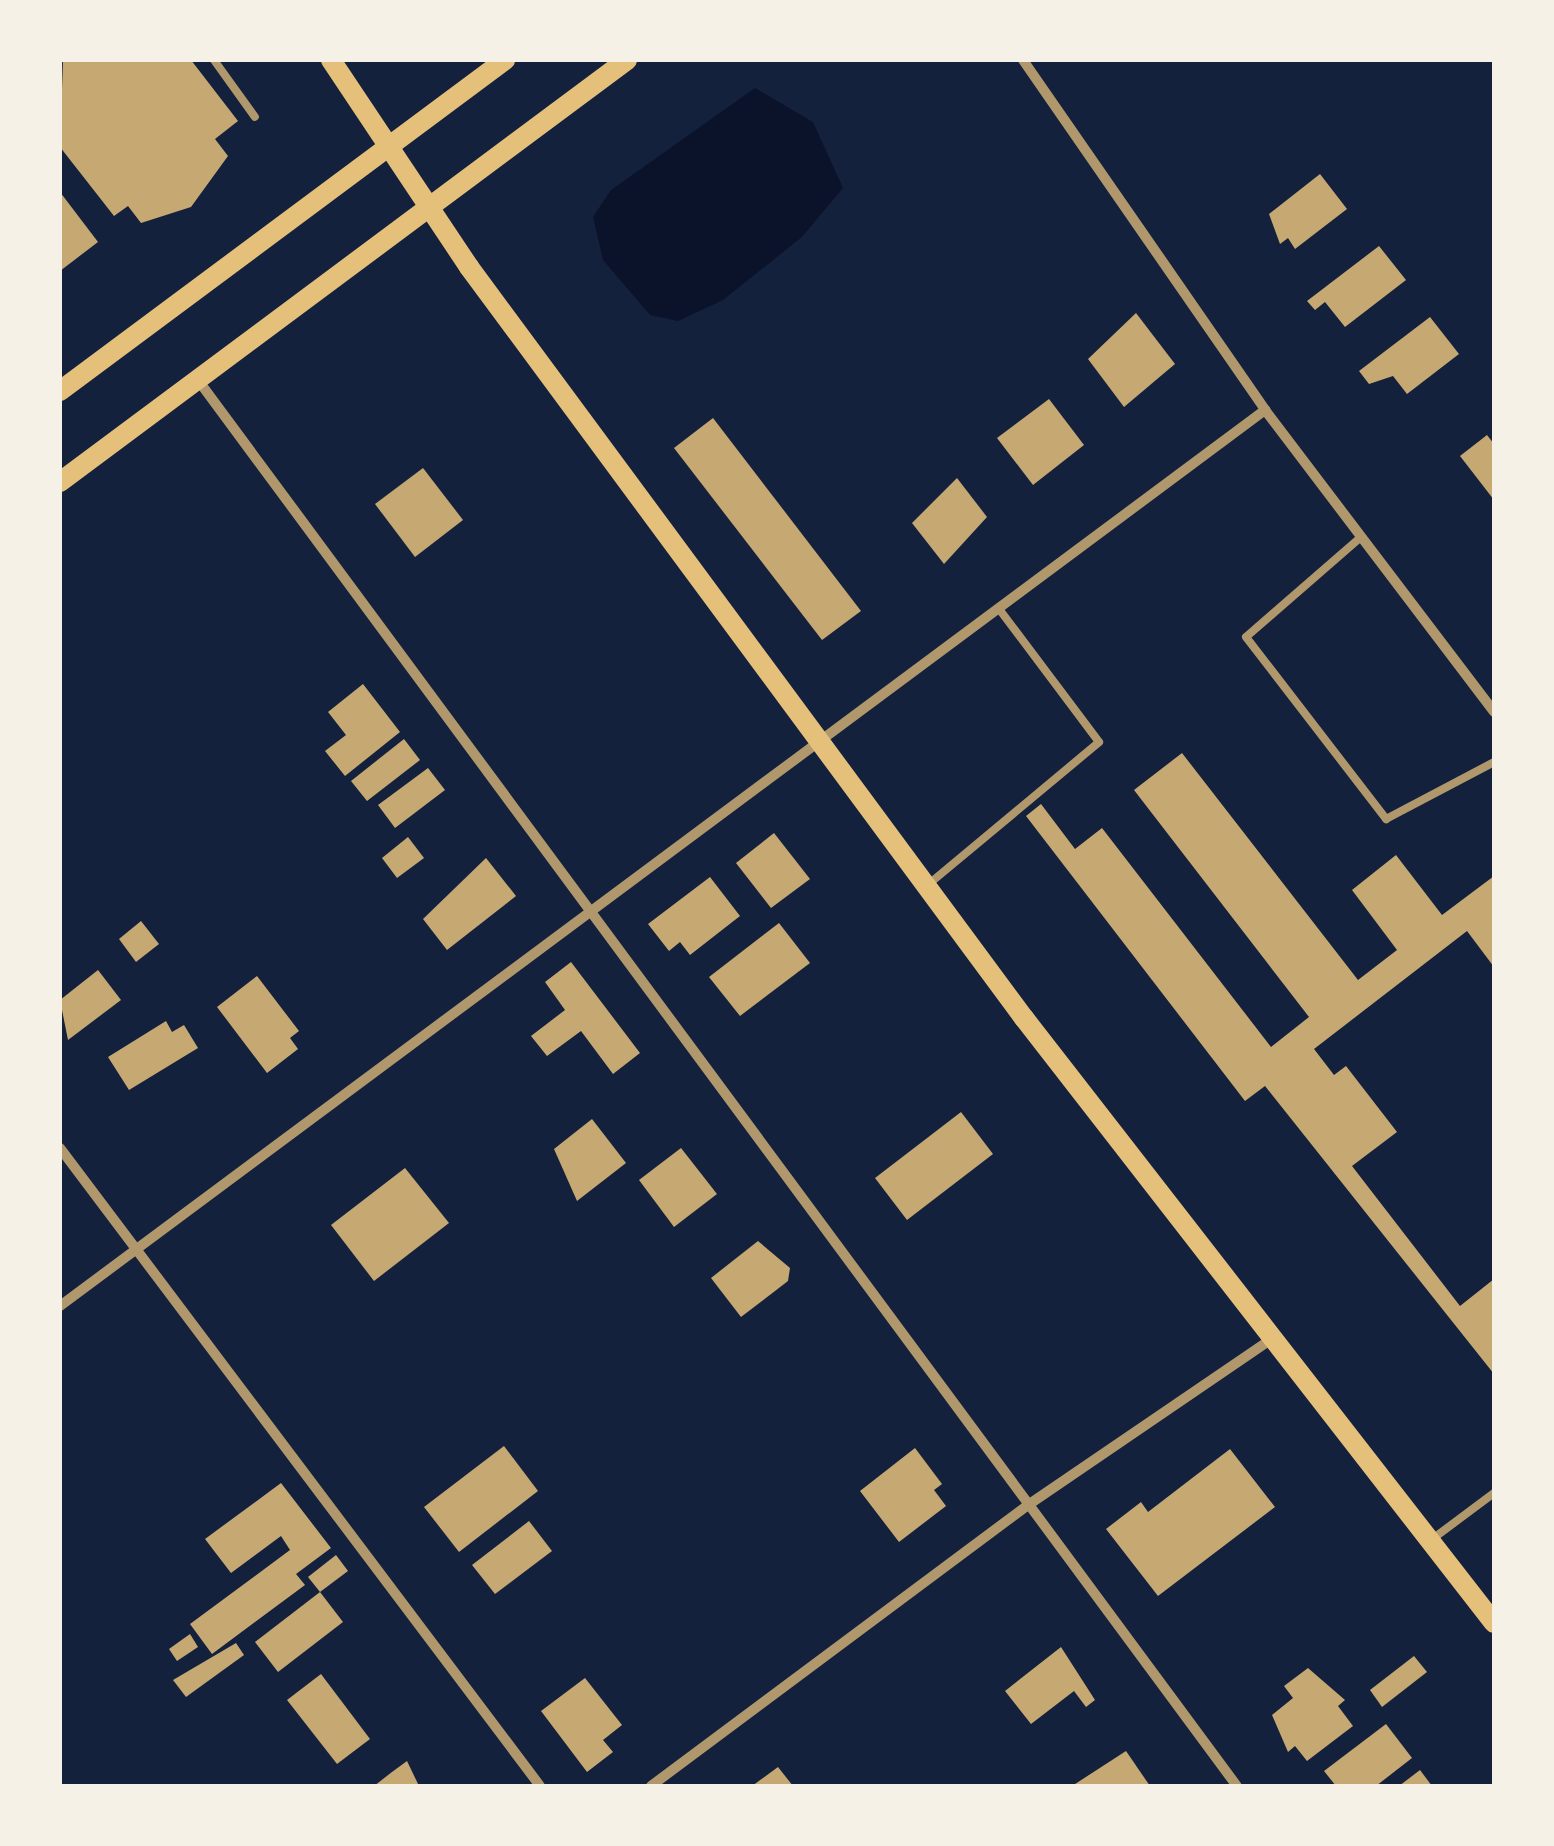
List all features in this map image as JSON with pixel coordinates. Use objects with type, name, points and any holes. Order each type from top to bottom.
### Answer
[{"type":"main road","points":[[331,60],[429,208],[821,744],[1494,1623]]},
{"type":"main road","points":[[60,391],[505,60]]},
{"type":"main road","points":[[60,482],[626,60]]},
{"type":"street","points":[[1023,60],[1265,410],[1494,712]]},
{"type":"street","points":[[198,380],[595,911],[1236,1786]]},
{"type":"street","points":[[60,1306],[821,744],[1265,410]]},
{"type":"street","points":[[1483,698],[1494,690]]},
{"type":"street","points":[[60,1148],[540,1786]]},
{"type":"street","points":[[650,1786],[1031,1503],[1274,1337]]},
{"type":"lane","points":[[214,60],[255,117]]},
{"type":"lane","points":[[1361,537],[1246,637],[1386,819],[1494,762]]},
{"type":"lane","points":[[927,886],[1099,742],[1000,610]]},
{"type":"lane","points":[[1431,1540],[1494,1492]]},
{"type":"water","points":[[755,88],[813,122],[843,188],[802,237],[723,300],[678,321],[650,315],[603,260],[593,217],[611,190]]},
{"type":"building","points":[[63,60],[191,60],[238,121],[215,139],[228,156],[191,207],[141,223],[128,206],[114,216],[60,147]]},
{"type":"building","points":[[1320,174],[1347,209],[1295,249],[1288,238],[1280,244],[1269,214]]},
{"type":"building","points":[[60,192],[98,242],[60,271]]},
{"type":"building","points":[[1379,246],[1406,280],[1345,327],[1325,302],[1315,310],[1307,301]]},
{"type":"building","points":[[1136,313],[1175,364],[1124,407],[1088,359]]},
{"type":"building","points":[[1430,317],[1459,354],[1407,394],[1393,376],[1369,384],[1359,371]]},
{"type":"building","points":[[1049,399],[1084,445],[1033,485],[997,438]]},
{"type":"building","points":[[713,418],[861,611],[822,640],[674,448]]},
{"type":"building","points":[[1487,435],[1494,444],[1494,500],[1460,456]]},
{"type":"building","points":[[423,468],[463,520],[415,557],[375,504]]},
{"type":"building","points":[[957,478],[987,517],[944,564],[912,523]]},
{"type":"building","points":[[363,684],[400,732],[345,776],[325,751],[346,735],[328,712]]},
{"type":"building","points":[[404,739],[420,760],[367,801],[351,781]]},
{"type":"building","points":[[1182,753],[1358,980],[1397,950],[1352,890],[1396,855],[1442,915],[1494,876],[1494,967],[1467,931],[1314,1049],[1334,1075],[1346,1066],[1397,1132],[1352,1166],[1460,1306],[1494,1279],[1494,1374],[1265,1086],[1245,1101],[1026,816],[1041,804],[1075,849],[1102,828],[1271,1047],[1309,1017],[1134,790]]},
{"type":"building","points":[[428,768],[445,790],[395,828],[378,805]]},
{"type":"building","points":[[774,833],[810,879],[771,908],[736,863]]},
{"type":"building","points":[[408,837],[424,858],[397,878],[382,858]]},
{"type":"building","points":[[486,858],[516,896],[447,950],[423,919]]},
{"type":"building","points":[[710,877],[740,916],[690,955],[680,942],[669,951],[648,924]]},
{"type":"building","points":[[141,921],[159,944],[136,962],[119,939]]},
{"type":"building","points":[[779,923],[810,963],[740,1016],[709,977]]},
{"type":"building","points":[[571,962],[640,1053],[613,1074],[581,1031],[547,1056],[531,1036],[565,1010],[545,982]]},
{"type":"building","points":[[98,970],[121,1000],[68,1040],[60,1000]]},
{"type":"building","points":[[257,976],[299,1031],[290,1038],[298,1049],[267,1073],[217,1007]]},
{"type":"building","points":[[166,1021],[172,1032],[184,1025],[198,1048],[129,1090],[108,1057]]},
{"type":"building","points":[[961,1112],[993,1154],[907,1220],[875,1178]]},
{"type":"building","points":[[592,1119],[626,1163],[577,1201],[554,1149]]},
{"type":"building","points":[[681,1148],[717,1194],[674,1227],[639,1180]]},
{"type":"building","points":[[405,1168],[449,1223],[374,1281],[331,1225]]},
{"type":"building","points":[[758,1241],[790,1268],[788,1281],[741,1317],[711,1278]]},
{"type":"building","points":[[504,1446],[538,1491],[459,1552],[424,1507]]},
{"type":"building","points":[[915,1448],[942,1484],[934,1490],[946,1506],[899,1542],[860,1491]]},
{"type":"building","points":[[1230,1449],[1275,1507],[1158,1596],[1106,1529],[1141,1502],[1148,1512]]},
{"type":"building","points":[[281,1483],[331,1548],[296,1574],[305,1585],[212,1654],[190,1624],[290,1550],[281,1536],[231,1573],[205,1539]]},
{"type":"building","points":[[529,1521],[552,1551],[495,1594],[472,1565]]},
{"type":"building","points":[[336,1555],[348,1571],[320,1592],[308,1577]]},
{"type":"building","points":[[320,1592],[343,1622],[278,1672],[255,1642]]},
{"type":"building","points":[[190,1634],[198,1647],[177,1661],[169,1649]]},
{"type":"building","points":[[236,1643],[244,1655],[186,1697],[173,1680]]},
{"type":"building","points":[[1061,1647],[1095,1700],[1086,1707],[1074,1691],[1031,1724],[1005,1691]]},
{"type":"building","points":[[1414,1656],[1427,1672],[1382,1707],[1370,1690]]},
{"type":"building","points":[[1308,1668],[1345,1700],[1338,1706],[1353,1726],[1307,1761],[1295,1746],[1288,1752],[1272,1715],[1293,1698],[1284,1686]]},
{"type":"building","points":[[321,1674],[370,1739],[337,1764],[287,1700]]},
{"type":"building","points":[[585,1678],[622,1725],[603,1740],[613,1752],[587,1772],[541,1711]]},
{"type":"building","points":[[1386,1724],[1412,1758],[1376,1786],[1336,1786],[1324,1771]]},
{"type":"building","points":[[1126,1751],[1150,1786],[1072,1786]]},
{"type":"building","points":[[407,1761],[419,1786],[374,1786],[392,1772]]},
{"type":"building","points":[[778,1767],[793,1786],[752,1786]]},
{"type":"building","points":[[1420,1770],[1432,1786],[1399,1786]]}]
